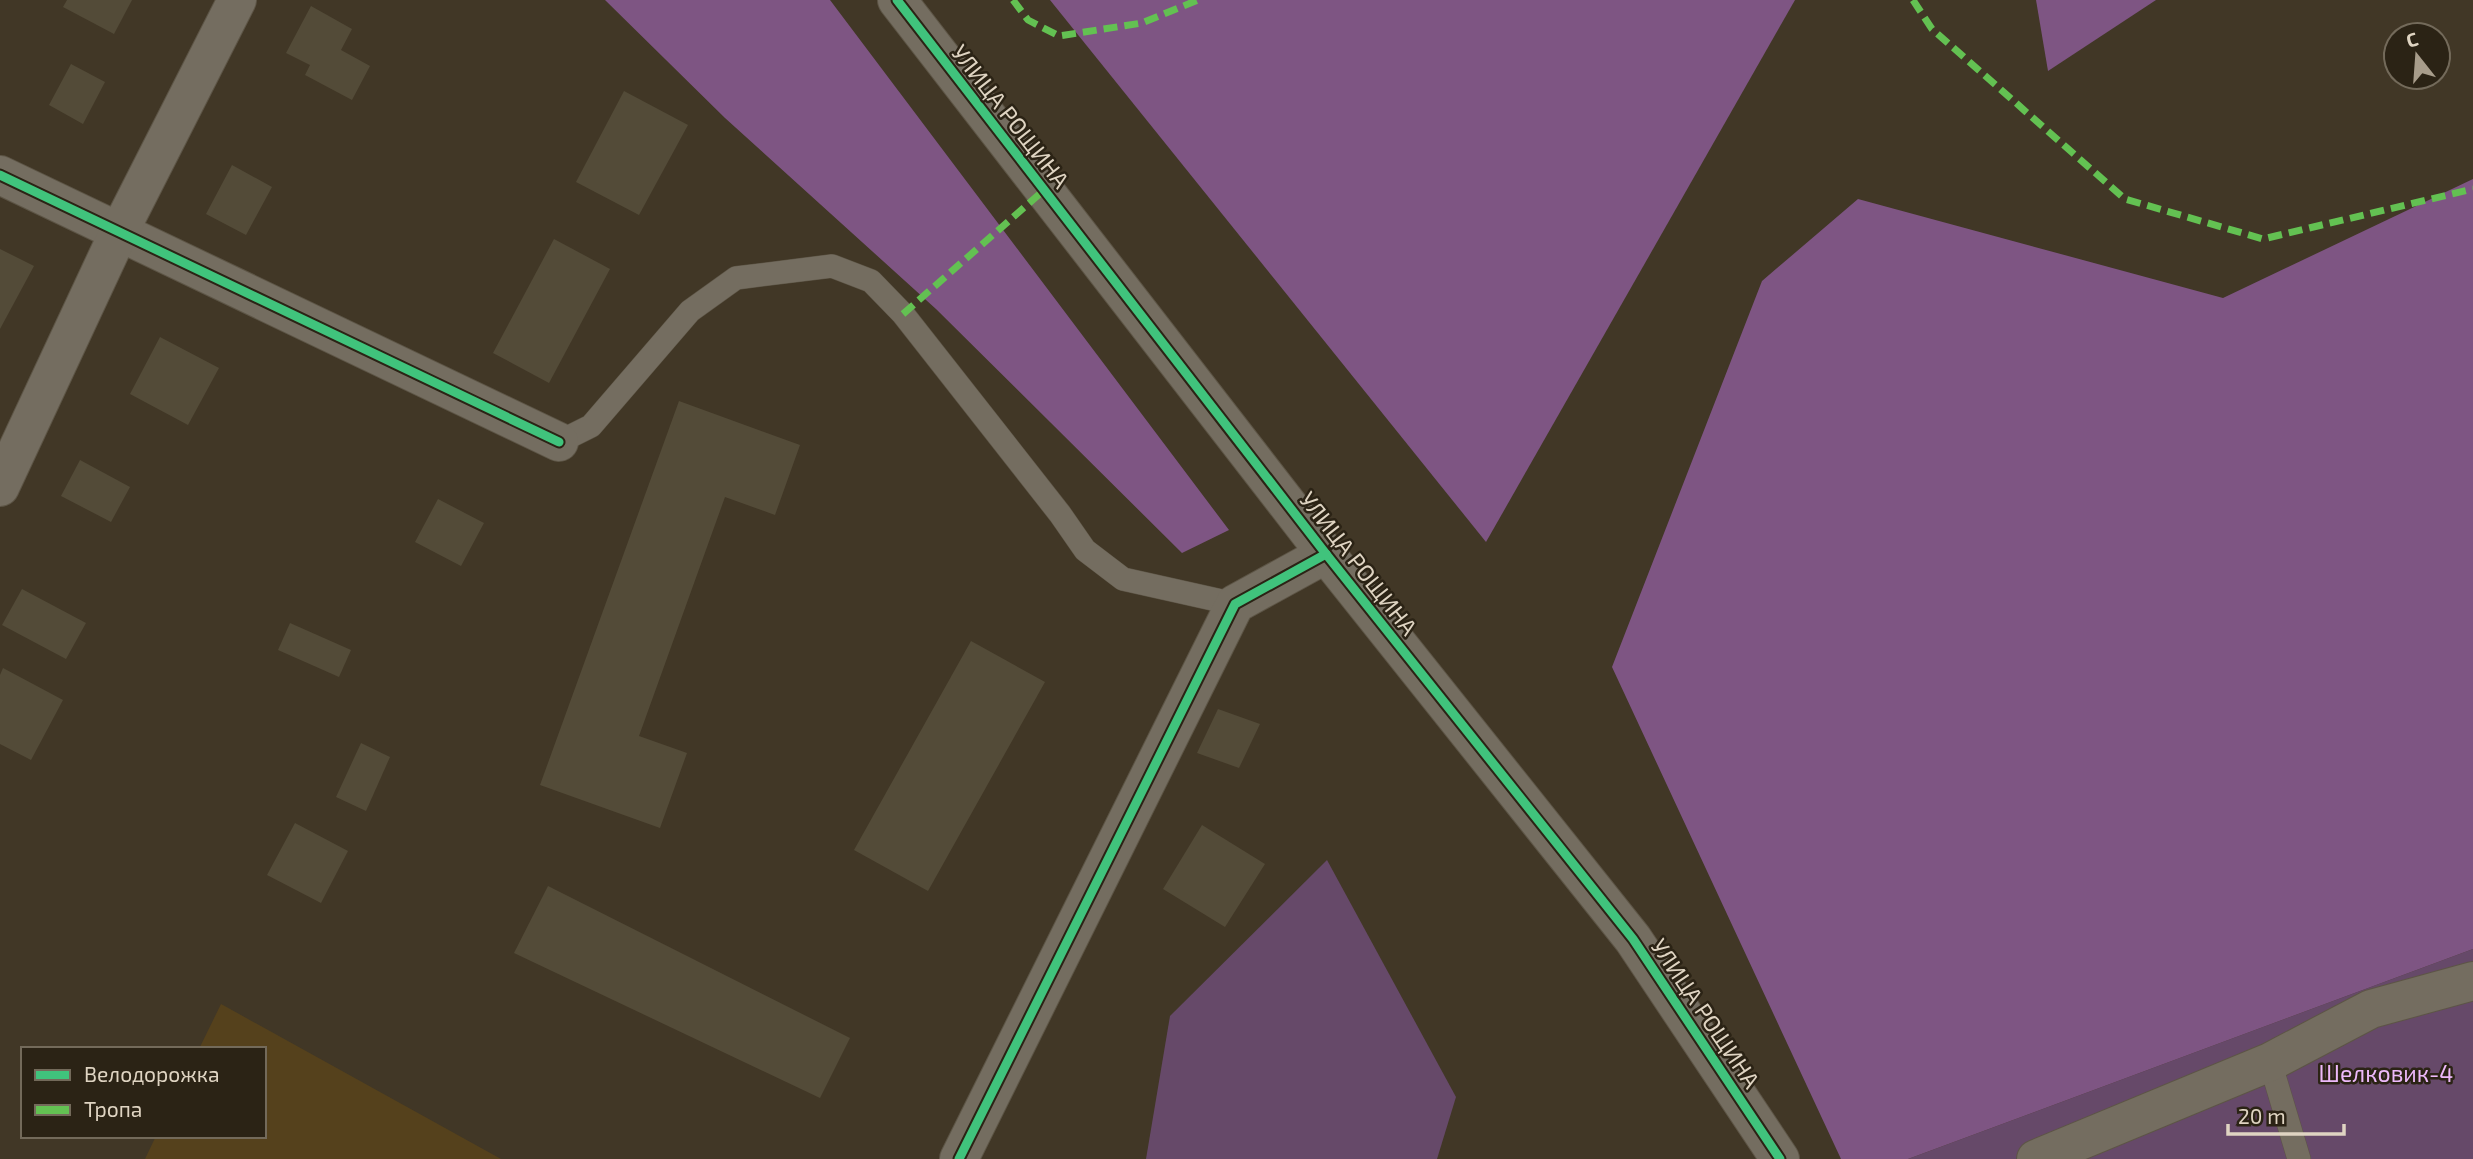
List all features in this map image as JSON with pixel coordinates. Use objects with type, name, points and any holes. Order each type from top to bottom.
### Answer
[{"type":"street","points":[[0,487],[119,232],[237,0]]},
{"type":"street","name":"УЛИЦА РОЩИНА","points":[[897,0],[1326,554],[1633,939],[1780,1159]]},
{"type":"street","points":[[0,175],[559,442]]},
{"type":"street","points":[[959,1159],[1235,604],[1326,554]]},
{"type":"street","points":[[2036,1159],[2270,1062],[2371,1009],[2473,981]]},
{"type":"lane","points":[[559,442],[591,426],[690,311],[736,278],[832,266],[871,281],[903,314],[1060,514],[1085,551],[1124,579],[1235,604]]},
{"type":"lane","points":[[2270,1062],[2299,1159]]},
{"type":"shaded area","points":[[605,0],[830,0],[1229,530],[1182,553],[936,309],[725,118]]},
{"type":"shaded area","points":[[1050,0],[1795,0],[1486,542]]},
{"type":"shaded area","points":[[2036,0],[2156,0],[2048,71]]},
{"type":"shaded area","points":[[2473,179],[2473,949],[1908,1159],[1841,1159],[1612,667],[1762,281],[1858,199],[2223,298]]},
{"type":"shaded area","points":[[221,1004],[501,1159],[145,1159],[155,1138],[266,1138],[266,1047],[200,1047]]},
{"type":"green space","points":[[1327,860],[1456,1097],[1437,1159],[1146,1159],[1170,1016]]},
{"type":"green space","name":"Шелковик-4","points":[[2473,949],[2473,1159],[1908,1159]]},
{"type":"building","points":[[67,0],[132,0],[114,34],[63,7]]},
{"type":"building","points":[[311,6],[352,29],[341,50],[370,66],[352,100],[305,75],[310,65],[286,53]]},
{"type":"building","points":[[71,64],[105,82],[83,124],[49,105]]},
{"type":"building","points":[[624,91],[688,125],[639,215],[576,182]]},
{"type":"building","points":[[232,165],[272,187],[246,235],[206,214]]},
{"type":"building","points":[[554,239],[610,269],[549,383],[493,353]]},
{"type":"building","points":[[0,249],[34,266],[0,329]]},
{"type":"building","points":[[160,337],[219,368],[188,425],[130,394]]},
{"type":"building","points":[[679,401],[800,445],[775,515],[725,497],[639,736],[687,753],[660,828],[540,785]]},
{"type":"building","points":[[80,460],[130,487],[111,522],[61,496]]},
{"type":"building","points":[[438,499],[484,523],[461,566],[415,542]]},
{"type":"building","points":[[22,589],[86,623],[66,659],[2,625]]},
{"type":"building","points":[[290,623],[351,650],[339,677],[278,650]]},
{"type":"building","points":[[971,641],[1045,682],[928,891],[854,850]]},
{"type":"building","points":[[3,668],[63,700],[31,760],[0,744],[0,675]]},
{"type":"building","points":[[1218,709],[1260,724],[1239,768],[1197,753]]},
{"type":"building","points":[[361,743],[390,757],[366,811],[336,797]]},
{"type":"building","points":[[295,823],[348,851],[321,903],[267,875]]},
{"type":"building","points":[[1202,825],[1265,864],[1225,927],[1163,889]]},
{"type":"building","points":[[548,886],[850,1038],[820,1098],[514,953]]},
{"type":"marked path","points":[[1013,0],[1028,20],[1059,36],[1142,23],[1198,0]]},
{"type":"marked path","points":[[1913,0],[1932,29],[2125,199],[2263,239],[2473,189]]},
{"type":"marked path","points":[[903,314],[1044,190]]},
{"type":"cycle path","points":[[897,0],[1326,554],[1633,939],[1780,1159]]},
{"type":"cycle path","points":[[0,175],[559,442]]},
{"type":"cycle path","points":[[959,1159],[1235,604],[1326,554]]}]
